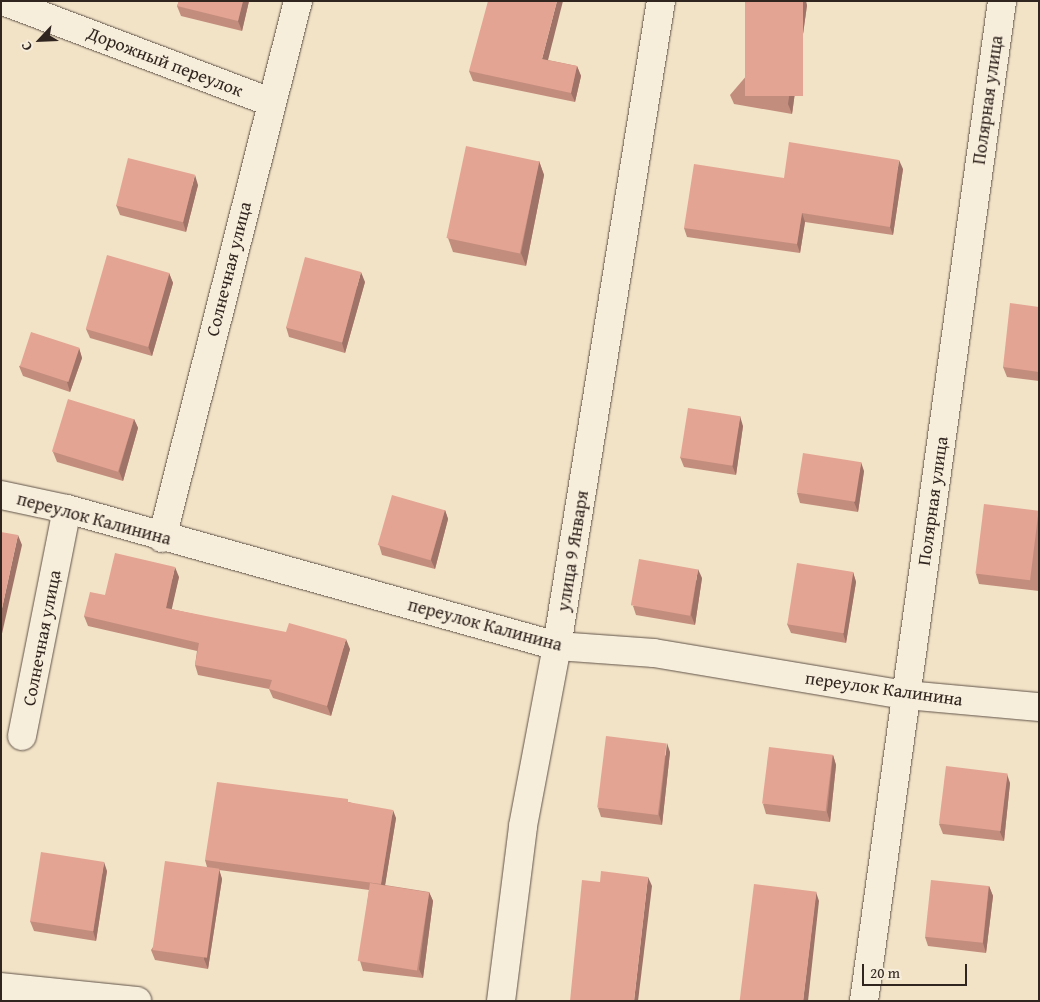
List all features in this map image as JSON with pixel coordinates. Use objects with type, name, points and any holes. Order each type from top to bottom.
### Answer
[{"type":"street","name":"Дорожный переулок","points":[[3,1],[270,102]]},
{"type":"street","name":"Солнечная улица","points":[[162,538],[270,102],[298,1]]},
{"type":"street","name":"улица 9 Января","points":[[501,1001],[523,826],[557,646],[628,220],[660,1]]},
{"type":"street","name":"Полярная улица","points":[[864,1001],[1002,1]]},
{"type":"street","name":"переулок Калинина","points":[[1,495],[67,509],[162,538],[557,646],[654,653],[906,695],[1039,707]]},
{"type":"street","name":"Солнечная улица","points":[[22,736],[67,509]]},
{"type":"street","points":[[1,987],[137,1001]]},
{"type":"building","points":[[179,1],[243,1],[238,21],[177,6]]},
{"type":"building","points":[[488,1],[557,1],[542,59],[577,66],[571,93],[469,71]]},
{"type":"building","points":[[745,1],[803,1],[803,96],[745,96]]},
{"type":"building","points":[[789,142],[899,160],[890,227],[802,213],[797,244],[684,228],[694,164],[784,178]]},
{"type":"building","points":[[466,146],[539,162],[520,254],[446,238]]},
{"type":"building","points":[[128,158],[195,175],[183,222],[116,206]]},
{"type":"building","points":[[107,255],[169,273],[148,347],[86,329]]},
{"type":"building","points":[[305,257],[361,272],[342,343],[286,328]]},
{"type":"building","points":[[1010,303],[1039,307],[1039,372],[1003,367]]},
{"type":"building","points":[[31,332],[80,348],[68,382],[20,366]]},
{"type":"building","points":[[68,399],[134,419],[118,472],[52,452]]},
{"type":"building","points":[[688,408],[740,416],[733,466],[680,457]]},
{"type":"building","points":[[803,453],[861,462],[855,502],[797,493]]},
{"type":"building","points":[[392,495],[445,510],[431,560],[378,545]]},
{"type":"building","points":[[984,504],[1039,511],[1030,580],[975,573]]},
{"type":"building","points":[[1,532],[18,535],[1,613]]},
{"type":"building","points":[[115,553],[175,567],[166,608],[286,632],[289,623],[346,639],[327,706],[269,689],[272,680],[195,665],[199,643],[84,616],[90,592],[105,595]]},
{"type":"building","points":[[639,559],[698,569],[690,616],[631,605]]},
{"type":"building","points":[[797,563],[853,572],[844,633],[787,624]]},
{"type":"building","points":[[606,736],[667,743],[658,815],[597,807]]},
{"type":"building","points":[[769,747],[833,755],[826,811],[762,804]]},
{"type":"building","points":[[946,766],[1008,774],[1000,831],[939,824]]},
{"type":"building","points":[[217,782],[348,799],[348,802],[393,810],[381,884],[205,860]]},
{"type":"building","points":[[41,852],[104,862],[93,931],[30,921]]},
{"type":"building","points":[[165,861],[219,869],[207,958],[152,950]]},
{"type":"building","points":[[601,871],[648,877],[634,1001],[570,1001],[582,880],[600,882]]},
{"type":"building","points":[[931,880],[989,886],[983,943],[925,937]]},
{"type":"building","points":[[370,883],[429,892],[417,970],[358,961]]},
{"type":"building","points":[[754,884],[817,892],[803,1001],[740,1001]]}]
